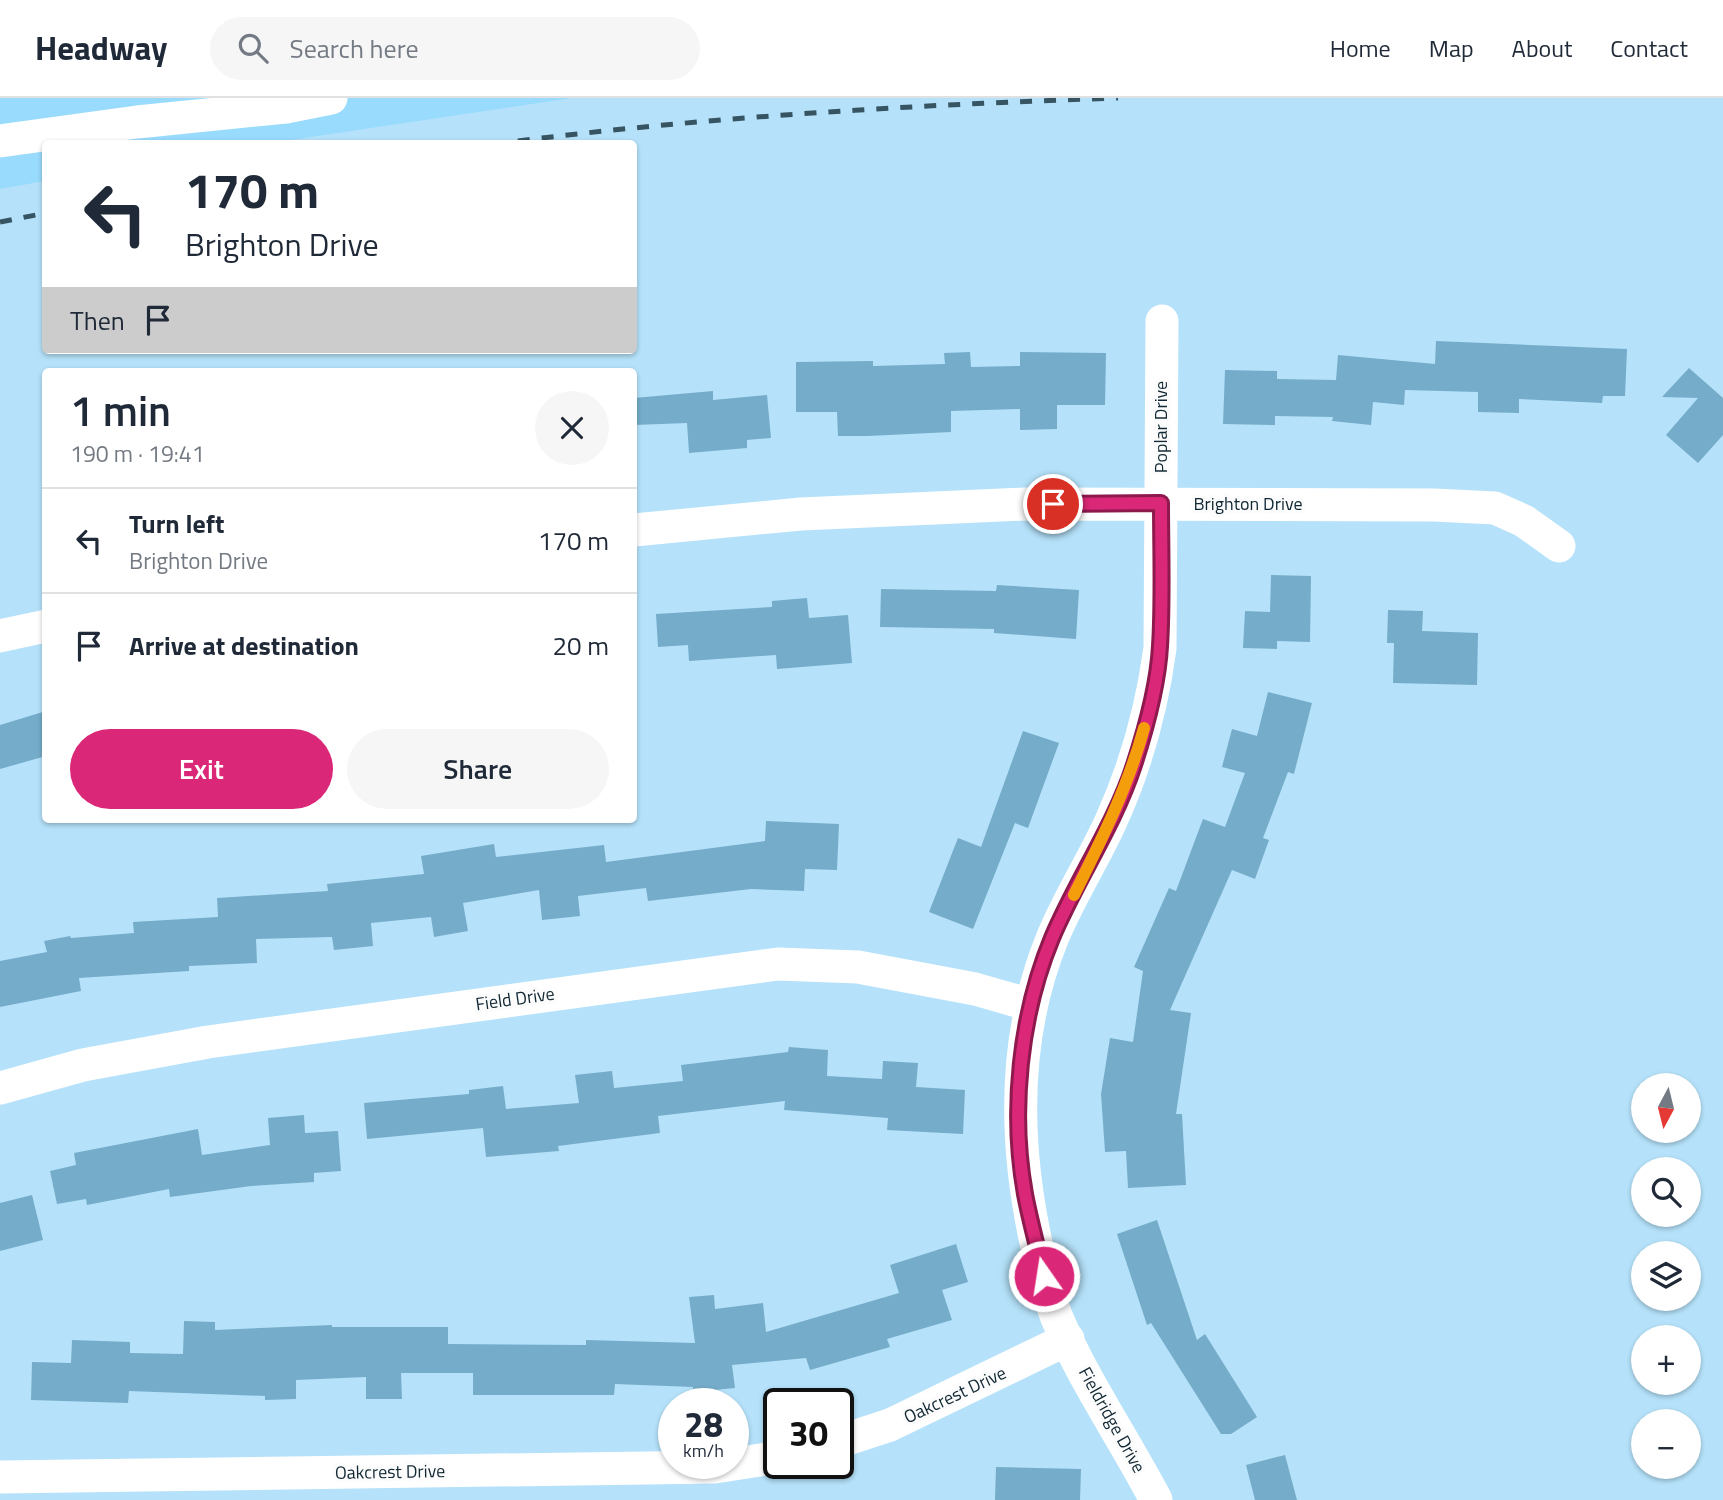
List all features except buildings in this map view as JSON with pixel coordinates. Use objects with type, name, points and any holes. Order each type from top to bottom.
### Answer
[{"type":"street","points":[[0,141],[158,109],[286,107],[331,98]]},
{"type":"street","name":"Poplar Drive","points":[[1068,1339],[1056,1317],[1044,1276],[1025,1192],[1019,1116],[1023,1053],[1037,979],[1053,936],[1111,821],[1134,766],[1154,690],[1160,648],[1162,321]]},
{"type":"street","name":"Brighton Drive","points":[[637,530],[801,514],[908,508],[1161,503],[1434,505],[1495,508],[1524,522],[1559,546]]},
{"type":"street","points":[[0,636],[42,627]]},
{"type":"street","name":"Field Drive","points":[[0,1088],[83,1065],[208,1042],[758,966],[858,967],[963,986],[1031,1005]]},
{"type":"street","name":"Oakcrest Drive","points":[[854,1436],[890,1424],[1068,1339]]},
{"type":"street","name":"Fieldridge Drive","points":[[1068,1339],[1156,1500]]},
{"type":"street","name":"Oakcrest Drive","points":[[0,1477],[715,1467],[763,1460]]},
{"type":"shaded area","points":[[0,98],[572,98],[291,140],[42,140],[42,182],[0,189]]},
{"type":"railway","points":[[529,140],[728,119],[962,104],[1118,98]]},
{"type":"railway","points":[[0,222],[42,214]]},
{"type":"slow traffic","points":[[1074,895],[1111,821],[1134,766],[1144,728]]},
{"type":"route","points":[[1044,1276],[1025,1192],[1019,1116],[1023,1053],[1031,1005],[1037,979],[1053,936],[1111,821],[1134,766],[1154,690],[1160,648],[1161,503],[1053,504]]}]
